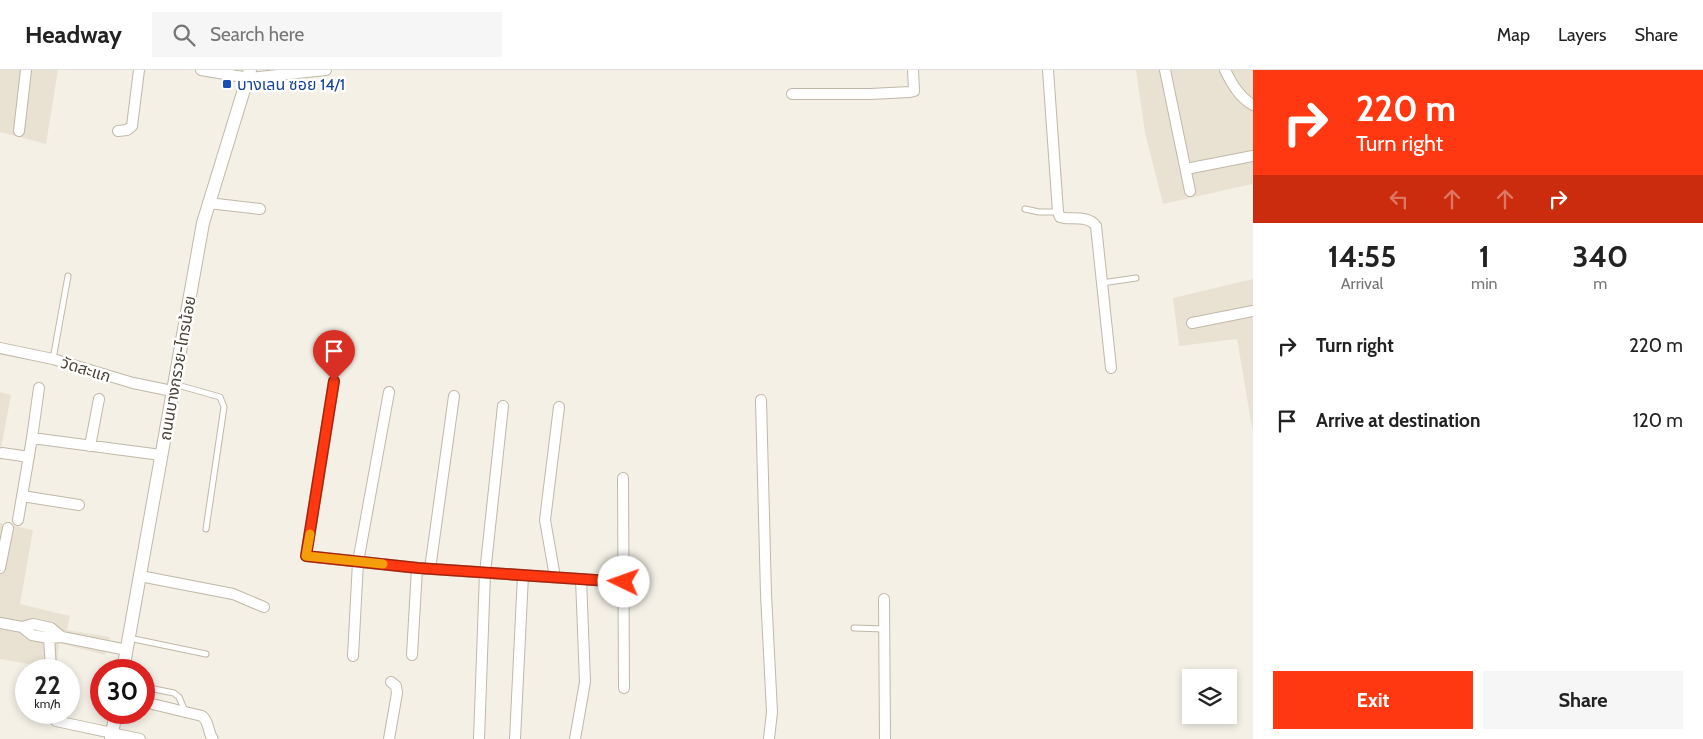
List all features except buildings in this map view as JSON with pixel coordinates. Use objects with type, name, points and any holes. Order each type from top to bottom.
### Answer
[{"type":"street","points":[[19,131],[26,70]]},
{"type":"street","points":[[118,131],[127,130],[132,126],[139,70]]},
{"type":"street","points":[[201,70],[250,74],[326,70]]},
{"type":"street","points":[[792,94],[910,92],[914,91],[915,88],[913,70]]},
{"type":"street","points":[[1048,70],[1058,212],[1060,217],[1086,219],[1092,221],[1096,226],[1111,368]]},
{"type":"street","points":[[1165,70],[1190,191]]},
{"type":"street","points":[[1225,70],[1232,85],[1251,101]]},
{"type":"street","name":"ถนนบางกรวย-ไทรน้อย","points":[[125,659],[201,232],[208,203],[250,74]]},
{"type":"street","points":[[1186,169],[1253,156]]},
{"type":"street","points":[[208,203],[260,209]]},
{"type":"street","points":[[1192,323],[1253,311]]},
{"type":"street","name":"วัดสะแก","points":[[0,348],[53,359],[133,383],[173,388]]},
{"type":"street","points":[[334,381],[306,556],[430,569],[624,582]]},
{"type":"street","points":[[18,520],[39,388]]},
{"type":"street","points":[[353,656],[358,562],[389,392]]},
{"type":"street","points":[[430,569],[454,396]]},
{"type":"street","points":[[90,446],[98,399]]},
{"type":"street","points":[[761,400],[766,594],[772,712],[769,739]]},
{"type":"street","points":[[479,739],[485,573],[503,406]]},
{"type":"street","points":[[555,577],[545,520],[559,407]]},
{"type":"street","points":[[32,438],[161,455]]},
{"type":"street","points":[[2,452],[29,457]]},
{"type":"street","points":[[623,478],[624,688]]},
{"type":"street","points":[[22,496],[78,505]]},
{"type":"street","points":[[0,568],[8,528]]},
{"type":"street","points":[[412,655],[418,568]]},
{"type":"street","points":[[140,576],[224,592],[264,607]]},
{"type":"street","points":[[515,739],[523,576]]},
{"type":"street","points":[[575,739],[585,682],[581,579]]},
{"type":"street","points":[[884,599],[885,739]]},
{"type":"street","points":[[0,623],[22,627],[32,635],[50,633],[62,637],[128,644]]},
{"type":"street","points":[[50,633],[51,659]]},
{"type":"street","points":[[389,739],[397,693],[396,686],[391,682]]},
{"type":"street","points":[[155,705],[202,716],[206,719],[213,739]]},
{"type":"street","points":[[67,724],[111,736],[140,739]]},
{"type":"lane","points":[[1025,209],[1039,212],[1058,212]]},
{"type":"lane","points":[[53,359],[68,276]]},
{"type":"lane","points":[[1102,283],[1136,278]]},
{"type":"lane","points":[[173,388],[220,397],[224,407],[206,529]]},
{"type":"lane","points":[[854,628],[884,629]]},
{"type":"lane","points":[[128,644],[206,654]]},
{"type":"lane","points":[[155,689],[174,693],[179,697],[186,712]]},
{"type":"shaded area","points":[[0,70],[58,70],[46,144],[0,132]]},
{"type":"shaded area","points":[[1136,70],[1253,70],[1253,186],[1252,184],[1163,204],[1145,133]]},
{"type":"shaded area","points":[[1253,279],[1253,433],[1237,339],[1179,346],[1173,298]]},
{"type":"shaded area","points":[[0,392],[11,395],[0,454]]},
{"type":"shaded area","points":[[0,523],[33,530],[20,604],[70,616],[67,630],[110,637],[105,655],[59,643],[57,659],[15,659],[15,662],[0,659]]},
{"type":"slow traffic","points":[[310,534],[306,556],[383,564]]},
{"type":"place","name":"บางเลน ซอย 14/1","points":[[227,84]]},
{"type":"route","points":[[334,381],[306,556],[418,568],[624,582]]}]
